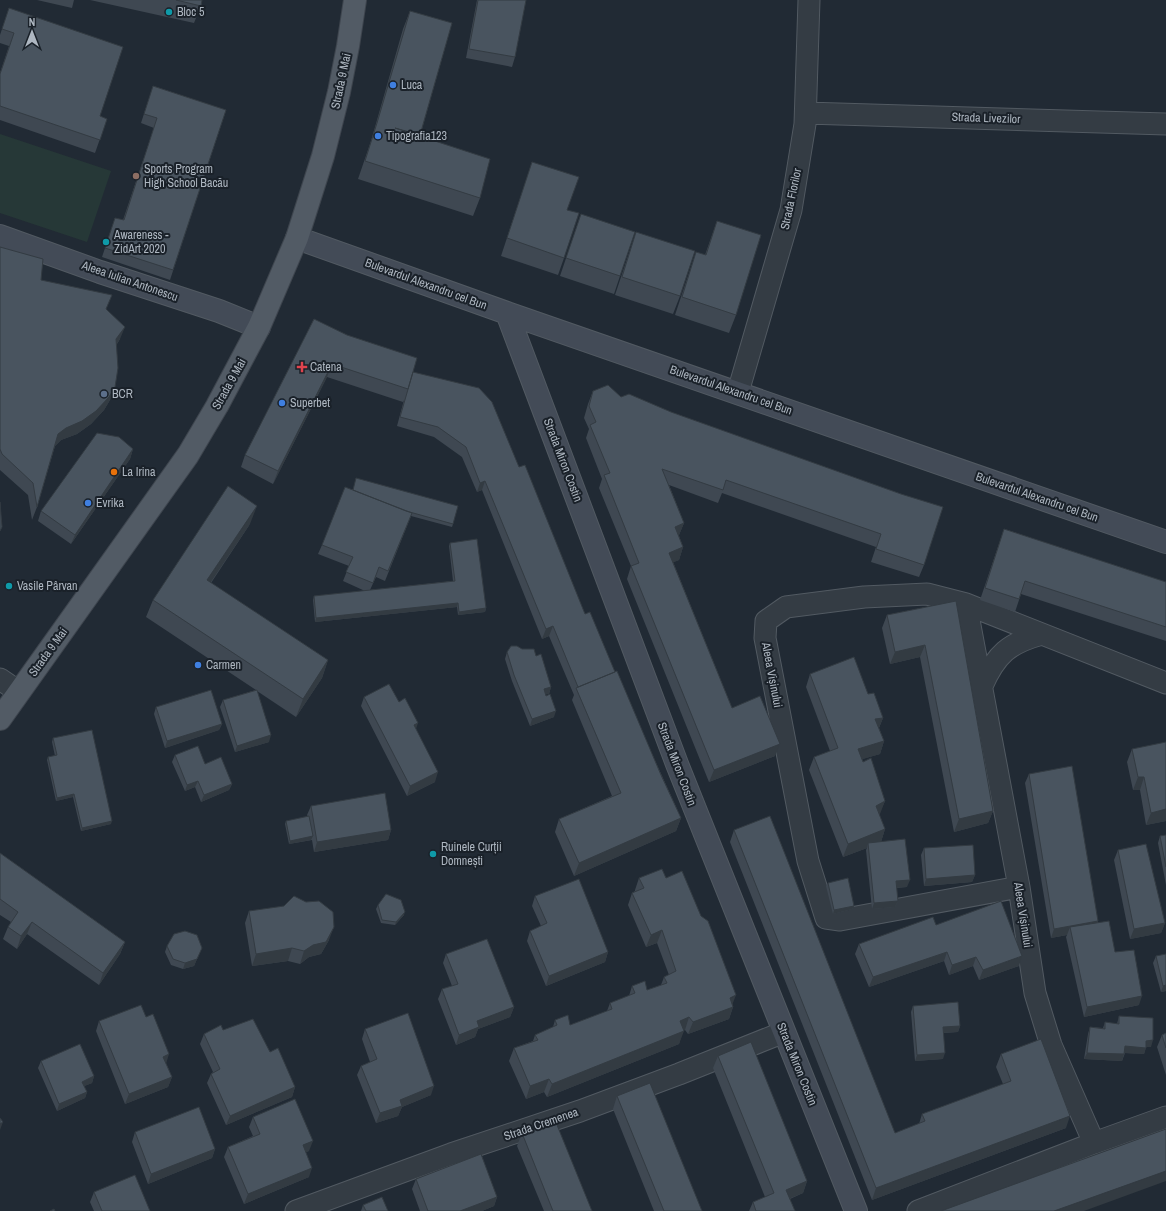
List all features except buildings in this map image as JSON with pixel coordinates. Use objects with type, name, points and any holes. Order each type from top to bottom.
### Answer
[{"type":"main road","name":"Strada 9 Mai","points":[[0,719],[188,455],[217,406],[259,327],[297,238],[323,156],[337,99],[356,0]]},
{"type":"street","name":"Strada Florilor","points":[[738,392],[791,210],[806,113],[809,0]]},
{"type":"street","name":"Strada Livezilor","points":[[806,113],[1166,124]]},
{"type":"street","name":"Aleea Iulian Antonescu","points":[[0,236],[100,272],[219,311],[259,327]]},
{"type":"street","name":"Bulevardul Alexandru cel Bun","points":[[297,238],[507,313],[738,392],[1166,542]]},
{"type":"street","name":"Strada Miron Costin","points":[[507,313],[677,764],[856,1211]]},
{"type":"street","name":"Aleea Vișinului","points":[[1019,887],[840,920],[826,918],[808,861],[765,638],[766,621],[786,607],[864,597],[927,594],[966,604],[1166,683]]},
{"type":"street","name":"Aleea Vișinului","points":[[966,604],[1019,887],[1035,993],[1051,1045],[1094,1142]]},
{"type":"street","points":[[982,686],[989,669],[1000,656],[1026,639],[1042,634]]},
{"type":"street","points":[[0,679],[19,692]]},
{"type":"street","name":"Strada Cremenea","points":[[296,1211],[451,1154],[580,1111],[679,1074],[784,1032]]},
{"type":"street","points":[[918,1211],[1094,1142],[1166,1117]]},
{"type":"shaded area","points":[[0,134],[111,171],[87,242],[0,213]]},
{"type":"place","name":"Bloc 5","points":[[169,12]]},
{"type":"place","name":"Luca","points":[[393,85]]},
{"type":"place","name":"Tipografia123","points":[[378,136]]},
{"type":"place","name":"Sports Program High School Bacău","points":[[136,176]]},
{"type":"place","name":"Awareness - ZidArt 2020","points":[[106,242]]},
{"type":"place","name":"Catena","points":[[302,367]]},
{"type":"place","name":"BCR","points":[[104,394]]},
{"type":"place","name":"Superbet","points":[[282,403]]},
{"type":"place","name":"La Irina","points":[[114,472]]},
{"type":"place","name":"Evrika","points":[[88,503]]},
{"type":"place","name":"Vasile Pârvan","points":[[9,586]]},
{"type":"place","name":"Carmen","points":[[198,665]]},
{"type":"place","name":"Ruinele Curții Domnești","points":[[433,854]]}]
